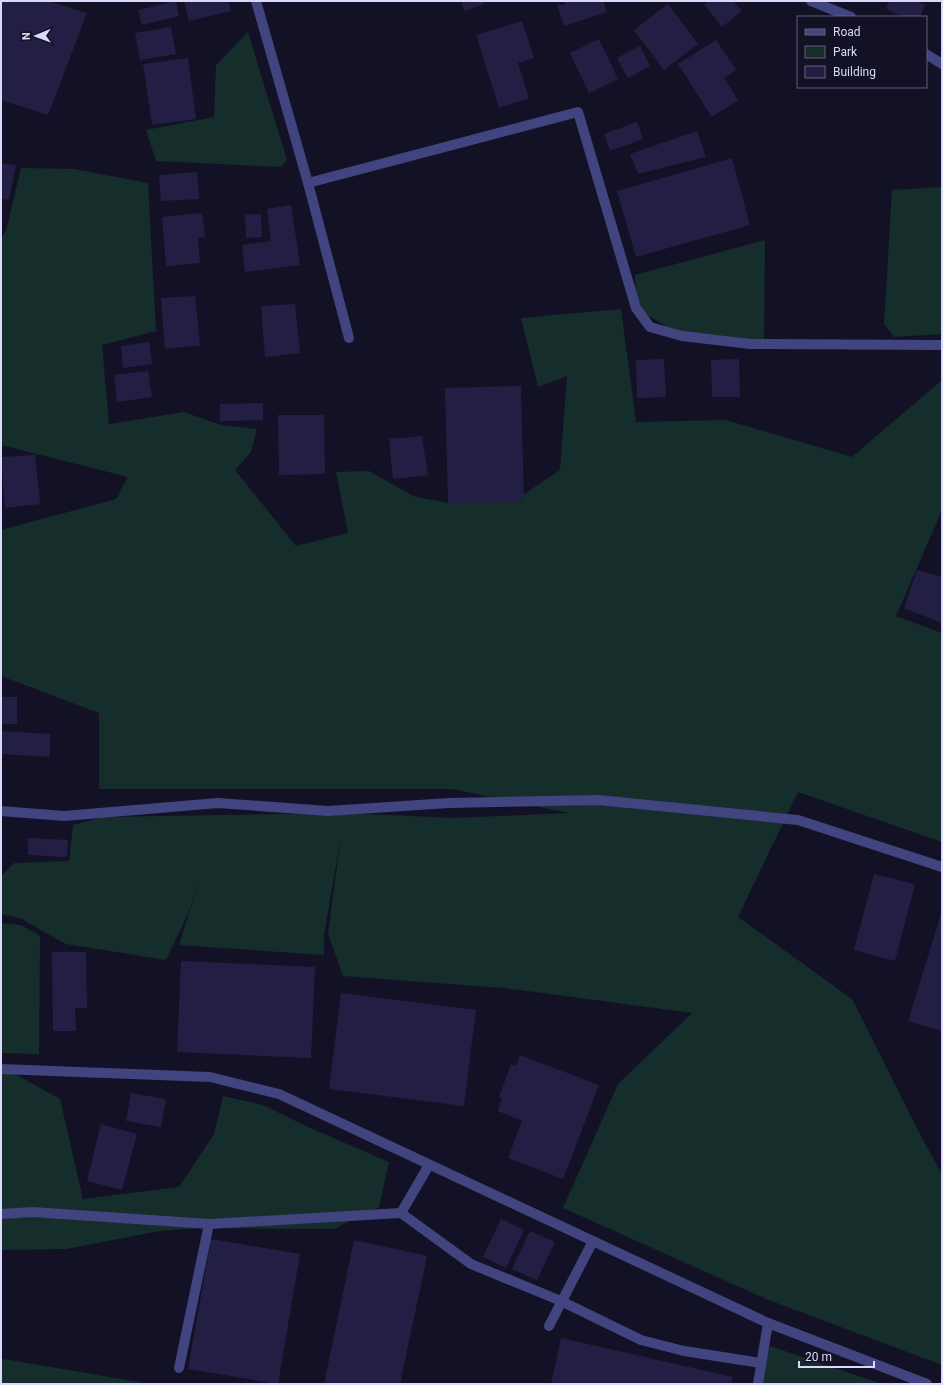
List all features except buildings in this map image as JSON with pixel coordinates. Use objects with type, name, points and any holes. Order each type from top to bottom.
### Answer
[{"type":"street","points":[[256,1],[308,183],[349,338]]},
{"type":"street","points":[[811,1],[848,16]]},
{"type":"street","points":[[927,55],[942,64]]},
{"type":"street","points":[[308,183],[578,112],[636,308],[650,327],[682,336],[750,344],[942,345]]},
{"type":"street","points":[[1,811],[64,816],[218,803],[328,811],[449,803],[598,800],[798,820],[942,867]]},
{"type":"street","points":[[1,1069],[210,1078],[279,1094],[768,1323],[927,1384]]},
{"type":"street","points":[[401,1213],[429,1165]]},
{"type":"street","points":[[1,1214],[34,1212],[209,1224],[401,1213],[472,1264],[561,1301],[642,1340],[684,1351],[761,1364]]},
{"type":"street","points":[[179,1368],[209,1224]]},
{"type":"street","points":[[550,1326],[561,1301],[593,1241]]},
{"type":"street","points":[[758,1384],[768,1323]]},
{"type":"green space","points":[[248,32],[287,160],[281,167],[156,161],[146,130],[214,117],[216,65]]},
{"type":"green space","points":[[21,168],[74,169],[148,183],[156,331],[102,345],[109,424],[184,412],[221,425],[257,429],[251,452],[235,470],[296,546],[348,533],[336,472],[369,471],[413,496],[448,503],[515,500],[560,470],[567,376],[538,387],[521,318],[621,309],[636,422],[726,420],[852,457],[942,380],[942,510],[896,616],[942,633],[942,842],[798,792],[738,917],[852,999],[924,1142],[942,1174],[942,1365],[766,1299],[563,1208],[618,1084],[692,1013],[504,988],[343,976],[328,934],[341,836],[324,935],[324,955],[179,945],[200,878],[188,914],[166,960],[66,944],[20,918],[1,914],[1,876],[14,863],[69,861],[73,825],[103,817],[344,813],[454,818],[568,813],[452,789],[99,789],[99,713],[1,676],[1,530],[116,499],[128,477],[1,445],[1,238],[6,231]]},
{"type":"green space","points":[[942,187],[942,334],[894,337],[884,324],[892,190]]},
{"type":"green space","points":[[765,240],[764,344],[682,336],[636,308],[635,275]]},
{"type":"green space","points":[[1,923],[21,925],[40,936],[39,1054],[1,1053]]},
{"type":"green space","points":[[6,1069],[60,1099],[83,1199],[179,1187],[214,1134],[223,1096],[263,1105],[308,1127],[389,1162],[379,1207],[334,1229],[199,1228],[160,1231],[66,1249],[1,1250],[1,1074]]},
{"type":"green space","points":[[770,1346],[882,1384],[759,1384]]},
{"type":"green space","points":[[4,1359],[150,1384],[1,1384],[1,1361]]}]
